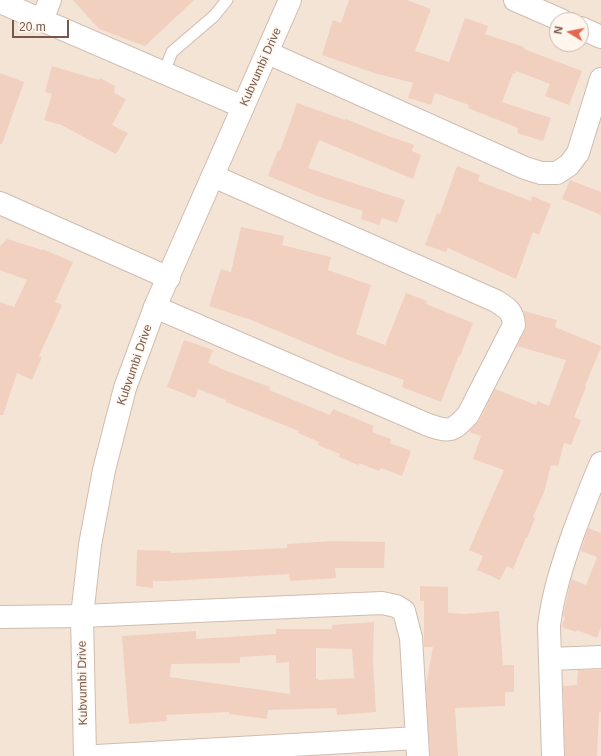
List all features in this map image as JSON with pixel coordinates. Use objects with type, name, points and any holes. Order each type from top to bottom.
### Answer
[{"type":"street","points":[[42,20],[50,0]]},
{"type":"street","name":"Kubvumbi Drive","points":[[85,756],[82,616],[90,545],[104,470],[125,388],[155,307],[290,0]]},
{"type":"street","points":[[515,0],[549,15]]},
{"type":"street","points":[[0,2],[243,107]]},
{"type":"street","points":[[589,32],[601,37]]},
{"type":"street","points":[[268,53],[525,168],[541,173],[557,173],[569,165],[578,153],[601,79]]},
{"type":"street","points":[[155,307],[440,429],[453,429],[468,415],[514,325],[514,316],[506,307],[496,301],[213,176]]},
{"type":"street","points":[[0,203],[169,278]]},
{"type":"street","points":[[553,756],[549,626],[551,605],[558,576],[595,493],[601,462]]},
{"type":"street","points":[[0,617],[82,616],[382,603],[396,606],[404,612],[411,638],[417,747],[96,756]]},
{"type":"street","points":[[550,659],[601,657]]},
{"type":"lane","points":[[164,72],[172,52],[214,16],[227,0]]},
{"type":"shaded area","points":[[0,0],[601,0],[601,756],[0,756]]},
{"type":"building","points":[[73,0],[194,0],[145,46],[99,29]]},
{"type":"building","points":[[349,0],[407,0],[431,9],[415,51],[449,62],[465,18],[488,26],[485,34],[524,47],[524,49],[582,71],[569,105],[545,96],[550,84],[516,71],[515,74],[513,73],[502,102],[551,118],[543,141],[517,133],[518,128],[468,108],[469,105],[435,93],[431,105],[408,98],[413,83],[374,73],[322,55],[333,20],[341,23]]},
{"type":"building","points":[[52,66],[99,80],[100,78],[115,86],[114,93],[126,99],[112,125],[128,133],[116,154],[61,125],[44,120],[52,94],[45,92]]},
{"type":"building","points":[[0,73],[24,82],[2,144],[0,144]]},
{"type":"building","points":[[297,103],[345,120],[346,119],[414,145],[412,151],[421,155],[413,179],[319,140],[308,168],[405,200],[397,223],[382,218],[379,225],[361,219],[363,211],[320,197],[268,176],[278,150],[280,151]]},
{"type":"building","points":[[457,166],[480,175],[478,181],[531,201],[532,196],[551,204],[539,235],[533,232],[516,279],[448,248],[446,252],[425,245],[437,213],[440,214]]},
{"type":"building","points":[[570,180],[601,192],[601,215],[562,199]]},
{"type":"building","points":[[241,227],[284,236],[282,245],[331,257],[328,270],[371,285],[356,334],[385,345],[406,293],[427,301],[426,304],[473,323],[441,402],[402,387],[404,380],[340,357],[251,320],[209,306],[221,269],[231,272]]},
{"type":"building","points":[[7,239],[42,249],[73,262],[55,302],[62,305],[39,356],[42,357],[32,380],[17,373],[3,415],[0,415],[0,302],[14,307],[27,280],[0,270],[0,246]]},
{"type":"building","points":[[524,311],[557,320],[555,327],[601,347],[574,417],[581,420],[571,445],[564,443],[558,466],[551,465],[544,492],[533,517],[535,518],[527,538],[513,569],[507,566],[500,580],[477,570],[483,556],[469,550],[504,470],[473,459],[481,436],[469,432],[479,421],[495,389],[536,405],[538,401],[549,406],[566,360],[517,346],[525,330],[526,323]]},
{"type":"building","points":[[184,340],[213,350],[208,363],[219,368],[270,387],[269,390],[330,415],[333,409],[374,426],[372,432],[391,439],[390,443],[411,451],[402,476],[381,468],[379,471],[359,463],[358,465],[339,457],[340,454],[318,445],[319,442],[298,433],[299,431],[226,402],[226,400],[198,389],[195,398],[167,387]]},
{"type":"building","points":[[588,528],[601,533],[601,627],[597,638],[577,630],[576,632],[562,627],[571,579],[586,585],[597,557],[581,551]]},
{"type":"building","points":[[333,541],[385,542],[384,568],[335,568],[336,578],[290,581],[289,574],[153,581],[153,588],[136,586],[137,550],[171,551],[171,553],[223,551],[287,548],[287,544]]},
{"type":"building","points":[[420,586],[448,587],[448,613],[465,614],[499,611],[503,665],[514,665],[514,692],[505,692],[505,706],[455,708],[458,756],[430,756],[426,686],[433,647],[424,647],[424,601],[420,601]]},
{"type":"building","points":[[374,622],[373,662],[376,712],[337,715],[336,708],[268,710],[267,719],[229,714],[229,712],[166,715],[167,721],[129,724],[122,636],[196,631],[196,639],[276,634],[276,629],[332,629],[332,625]],"holes":[[[316,648],[352,649],[354,678],[316,679]],[[276,655],[276,663],[289,662],[290,694],[170,677],[171,664],[240,663],[240,657]]]},
{"type":"building","points":[[578,670],[601,670],[601,712],[599,712],[597,756],[565,756],[563,686],[577,685]]}]
